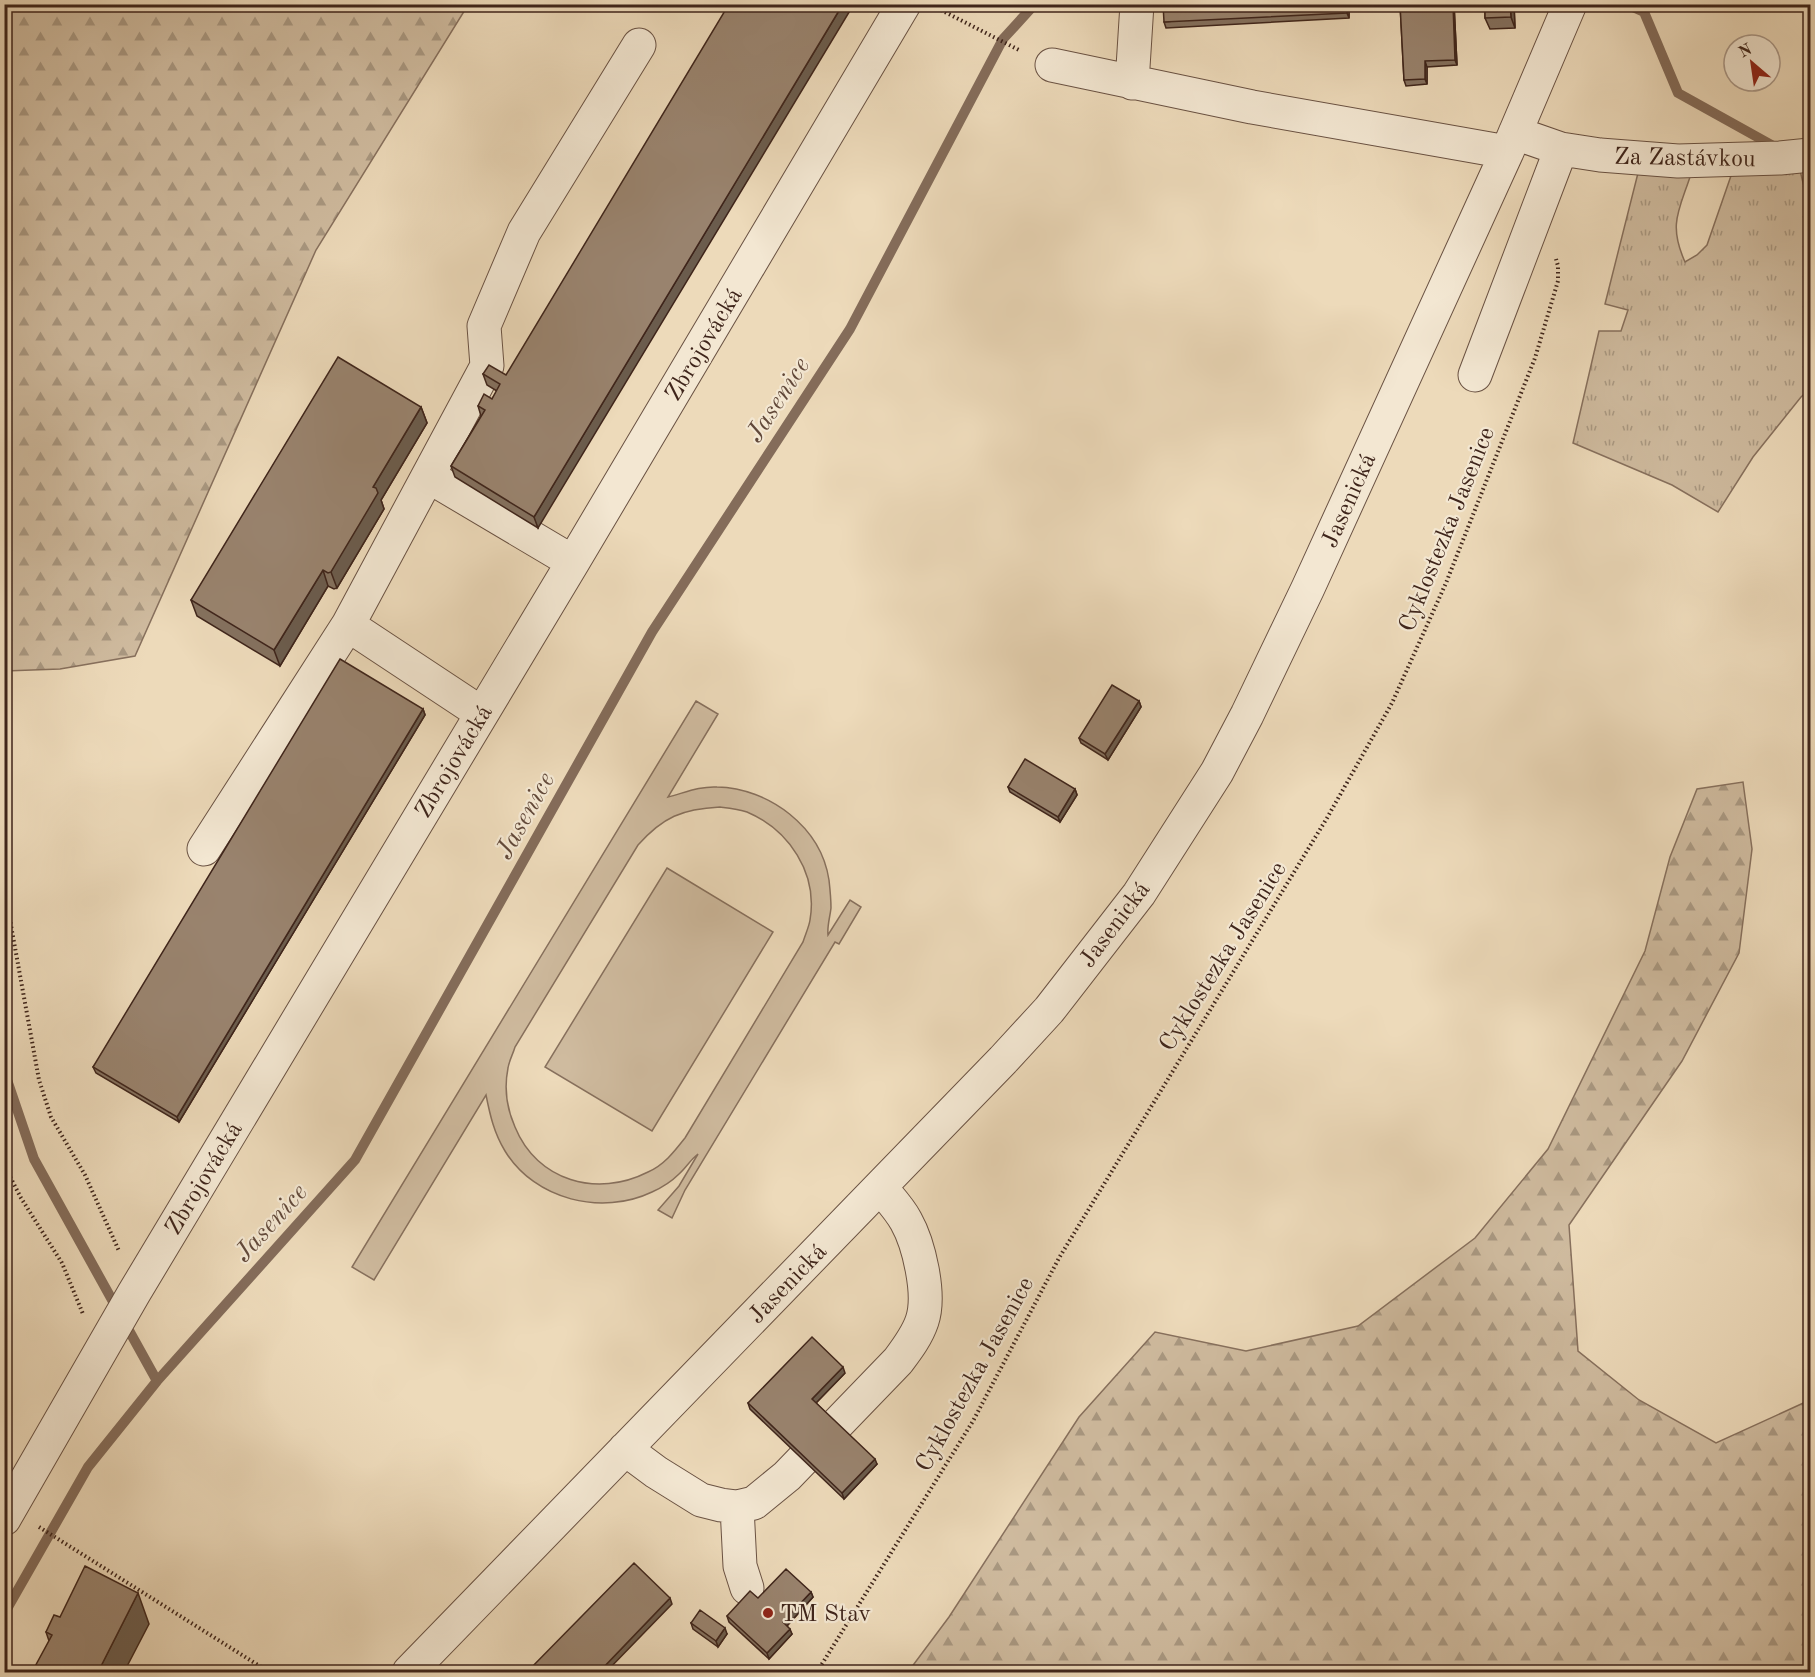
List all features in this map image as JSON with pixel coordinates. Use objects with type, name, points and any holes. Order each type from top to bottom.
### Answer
[{"type":"street","name":"Zbrojovácká","points":[[4,1519],[136,1289],[573,562],[904,4]]},
{"type":"street","points":[[1132,83],[1137,4]]},
{"type":"street","name":"Jasenická","points":[[409,1672],[1049,1010],[1138,894],[1217,772],[1248,715],[1511,142],[1570,5]]},
{"type":"street","points":[[204,849],[348,625],[487,366],[484,326],[524,232],[639,45]]},
{"type":"street","name":"Za Zastávkou","points":[[1052,65],[1252,107],[1600,155],[1678,161],[1799,156]]},
{"type":"street","points":[[1474,375],[1561,149]]},
{"type":"street","points":[[428,476],[573,562]]},
{"type":"street","points":[[348,625],[481,713]]},
{"type":"street","points":[[625,1449],[656,1472],[701,1500],[721,1505],[737,1507],[754,1503],[787,1476],[898,1361],[914,1340],[923,1319],[925,1296],[916,1243],[902,1215],[880,1187]]},
{"type":"street","points":[[737,1507],[740,1566],[747,1588]]},
{"type":"path","points":[[931,4],[1015,49]]},
{"type":"path","name":"Cyklostezka Jasenice","points":[[817,1672],[973,1421],[1059,1258],[1327,818],[1392,703],[1446,584],[1535,358],[1558,281],[1558,266],[1545,240],[1531,225]]},
{"type":"path","points":[[4,887],[25,994],[32,1047],[39,1080],[51,1117],[85,1175],[136,1289]]},
{"type":"path","points":[[4,1165],[21,1198],[62,1263],[104,1345]]},
{"type":"path","points":[[39,1527],[269,1672]]},
{"type":"green space","points":[[4,5],[468,5],[316,250],[135,656],[60,669],[5,671]]},
{"type":"green space","points":[[1733,170],[1800,170],[1810,206],[1810,389],[1753,457],[1718,512],[1672,485],[1573,443],[1599,331],[1621,331],[1628,310],[1605,304],[1638,173],[1691,174],[1679,208],[1676,227],[1685,262],[1707,245]]},
{"type":"green space","points":[[696,701],[718,714],[668,797],[698,789],[717,787],[755,794],[773,803],[790,814],[804,828],[824,861],[831,901],[828,935],[850,900],[861,907],[839,944],[835,942],[685,1190],[672,1218],[658,1210],[679,1186],[698,1154],[670,1182],[633,1199],[612,1203],[571,1199],[552,1192],[518,1168],[498,1137],[486,1095],[374,1280],[352,1267]],"holes":[[[720,807],[744,811],[762,820],[776,830],[797,855],[805,870],[811,903],[809,923],[803,942],[685,1138],[668,1158],[654,1169],[629,1180],[609,1184],[571,1180],[553,1172],[538,1160],[525,1146],[515,1127],[506,1091],[509,1065],[515,1047],[638,845],[647,835],[674,816],[695,810]]]},
{"type":"green space","points":[[1743,782],[1752,849],[1739,953],[1682,1061],[1569,1225],[1578,1351],[1639,1400],[1716,1443],[1810,1400],[1810,1672],[908,1672],[949,1617],[1079,1417],[1155,1332],[1246,1351],[1358,1326],[1475,1238],[1548,1149],[1645,951],[1670,857],[1697,789]]},
{"type":"green space","points":[[667,868],[773,932],[652,1131],[545,1067]]},
{"type":"building","points":[[729,4],[843,4],[534,517],[451,466],[485,410],[478,406],[484,394],[492,399],[500,384],[483,374],[489,365],[506,375]]},
{"type":"building","points":[[1163,4],[1347,4],[1347,13],[1164,22]]},
{"type":"building","points":[[1400,4],[1453,4],[1455,60],[1425,61],[1425,79],[1404,80]]},
{"type":"building","points":[[1485,4],[1510,4],[1511,17],[1485,18]]},
{"type":"building","points":[[338,357],[421,407],[373,487],[378,493],[331,572],[323,570],[274,650],[191,600]]},
{"type":"building","points":[[340,659],[423,709],[177,1117],[93,1067]]},
{"type":"building","points":[[1112,685],[1139,701],[1105,754],[1079,738]]},
{"type":"building","points":[[1025,759],[1075,789],[1058,817],[1008,787]]},
{"type":"building","points":[[812,1337],[843,1367],[812,1399],[875,1459],[842,1493],[748,1403]]},
{"type":"building","points":[[634,1563],[670,1598],[599,1672],[527,1672]]},
{"type":"building","points":[[85,1566],[138,1593],[98,1672],[32,1672],[52,1635],[46,1632],[54,1615],[60,1617]]},
{"type":"building","name":"TM Stav","points":[[786,1569],[811,1592],[783,1622],[790,1629],[767,1653],[727,1616],[750,1591],[758,1598]]},
{"type":"building","points":[[700,1610],[725,1628],[716,1641],[691,1623]]},
{"type":"waterway","name":"Jasenice","points":[[4,1614],[88,1467],[157,1381],[355,1160],[652,632],[850,329],[1003,39],[1035,4]]},
{"type":"waterway","points":[[1626,4],[1644,12],[1678,93],[1777,148]]},
{"type":"waterway","points":[[4,1071],[34,1159],[157,1381]]},
{"type":"place","name":"TM Stav","points":[[768,1613]]}]
